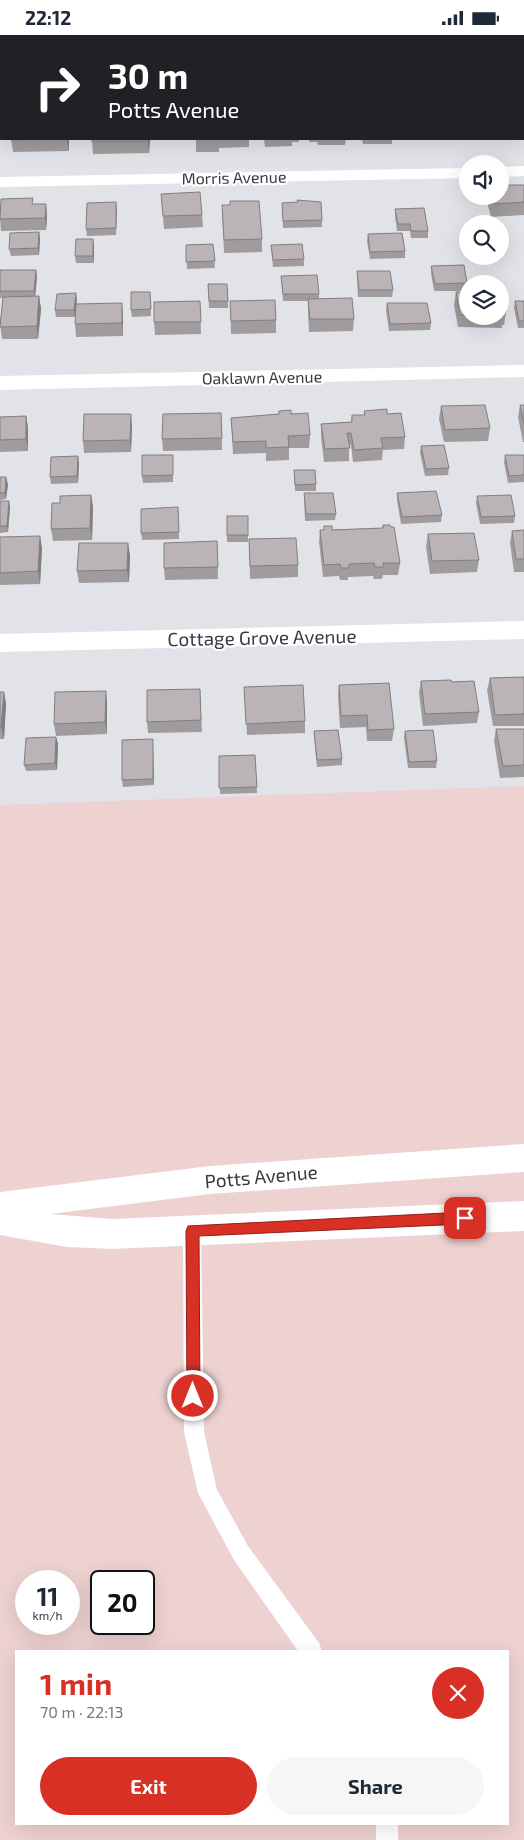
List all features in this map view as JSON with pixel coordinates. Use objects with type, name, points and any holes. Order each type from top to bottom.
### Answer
[{"type":"street","points":[[509,172],[524,171]]},
{"type":"street","name":"Morris Avenue","points":[[0,182],[459,173]]},
{"type":"street","name":"Oaklawn Avenue","points":[[0,383],[524,371]]},
{"type":"street","name":"Cottage Grove Avenue","points":[[0,643],[524,630]]},
{"type":"street","name":"Potts Avenue","points":[[0,1207],[210,1180],[524,1158]]},
{"type":"street","points":[[0,1220],[68,1232],[112,1234],[524,1216]]},
{"type":"lane","points":[[192,1231],[194,1432],[208,1493],[241,1553],[310,1650]]},
{"type":"lane","points":[[387,1825],[387,1840]]},
{"type":"shaded area","points":[[524,786],[524,1840],[0,1840],[0,805]]},
{"type":"building","points":[[92,140],[148,140],[148,141]]},
{"type":"building","points":[[509,185],[524,185],[524,202],[509,203]]},
{"type":"building","points":[[200,192],[202,215],[163,216],[161,194]]},
{"type":"building","points":[[33,198],[32,204],[46,204],[45,218],[0,219],[1,199]]},
{"type":"building","points":[[297,200],[321,202],[322,220],[283,221],[282,203],[298,202]]},
{"type":"building","points":[[230,201],[259,201],[262,239],[224,240],[222,205],[230,205]]},
{"type":"building","points":[[116,202],[116,228],[86,229],[87,203]]},
{"type":"building","points":[[424,208],[428,231],[411,231],[410,224],[398,224],[395,209]]},
{"type":"building","points":[[39,232],[38,248],[9,249],[10,233]]},
{"type":"building","points":[[402,233],[405,251],[370,252],[368,234]]},
{"type":"building","points":[[76,239],[93,239],[93,256],[75,256]]},
{"type":"building","points":[[213,244],[215,261],[186,262],[186,245]]},
{"type":"building","points":[[302,244],[304,259],[273,260],[271,245]]},
{"type":"building","points":[[464,265],[466,275],[459,275],[459,283],[435,284],[431,266]]},
{"type":"building","points":[[0,270],[36,270],[34,291],[0,291]]},
{"type":"building","points":[[357,271],[390,271],[393,290],[359,290]]},
{"type":"building","points":[[317,275],[319,294],[283,294],[281,276]]},
{"type":"building","points":[[208,284],[227,284],[228,301],[209,301]]},
{"type":"building","points":[[131,292],[150,292],[151,309],[131,310]]},
{"type":"building","points":[[456,292],[459,292],[459,309]]},
{"type":"building","points":[[76,293],[74,310],[55,310],[57,294]]},
{"type":"building","points":[[39,296],[37,326],[0,327],[3,297]]},
{"type":"building","points":[[352,298],[354,319],[310,319],[308,299]]},
{"type":"building","points":[[275,300],[276,320],[231,321],[230,301]]},
{"type":"building","points":[[200,301],[201,322],[154,322],[154,302]]},
{"type":"building","points":[[515,301],[524,301],[524,321],[519,321]]},
{"type":"building","points":[[122,303],[122,323],[75,324],[76,304]]},
{"type":"building","points":[[387,303],[427,303],[431,323],[390,324]]},
{"type":"building","points":[[485,405],[490,428],[445,430],[441,406]]},
{"type":"building","points":[[520,405],[524,405],[524,424]]},
{"type":"building","points":[[387,409],[387,414],[401,413],[405,437],[381,438],[383,448],[354,450],[351,433],[347,433],[350,448],[325,449],[321,424],[352,422],[352,415],[365,415],[364,411]]},
{"type":"building","points":[[291,410],[291,414],[308,413],[310,435],[288,436],[289,447],[266,448],[266,441],[233,442],[231,418],[279,414],[279,411]]},
{"type":"building","points":[[221,413],[222,438],[162,439],[163,414]]},
{"type":"building","points":[[84,414],[131,414],[130,440],[83,441]]},
{"type":"building","points":[[26,416],[26,439],[0,440],[0,417]]},
{"type":"building","points":[[444,445],[449,468],[426,469],[421,446]]},
{"type":"building","points":[[142,455],[173,455],[173,475],[142,476]]},
{"type":"building","points":[[505,455],[524,455],[524,475],[509,476]]},
{"type":"building","points":[[78,456],[77,476],[50,477],[51,457]]},
{"type":"building","points":[[294,470],[315,470],[316,484],[295,485]]},
{"type":"building","points":[[0,477],[6,477],[5,493],[0,493]]},
{"type":"building","points":[[436,491],[442,515],[402,517],[397,493]]},
{"type":"building","points":[[304,493],[333,493],[336,514],[306,514]]},
{"type":"building","points":[[91,495],[90,528],[51,529],[52,503],[60,503],[60,496]]},
{"type":"building","points":[[511,495],[515,516],[481,517],[477,496]]},
{"type":"building","points":[[0,501],[9,501],[7,526],[0,526]]},
{"type":"building","points":[[178,507],[179,532],[141,533],[141,509]]},
{"type":"building","points":[[227,516],[248,516],[248,535],[227,535]]},
{"type":"building","points":[[383,525],[394,527],[400,563],[383,563],[384,567],[375,567],[374,563],[349,564],[349,568],[341,568],[340,564],[324,565],[320,530],[324,530],[324,526],[332,526],[332,530],[383,528]]},
{"type":"building","points":[[524,530],[524,559],[516,559],[512,531]]},
{"type":"building","points":[[474,533],[479,560],[432,561],[428,534]]},
{"type":"building","points":[[40,536],[38,571],[0,573],[0,537]]},
{"type":"building","points":[[296,538],[298,565],[250,566],[249,539]]},
{"type":"building","points":[[217,541],[218,567],[164,568],[164,543]]},
{"type":"building","points":[[79,543],[128,543],[127,570],[77,571]]},
{"type":"building","points":[[524,677],[524,714],[495,715],[490,678]]},
{"type":"building","points":[[451,680],[452,682],[474,681],[479,712],[425,714],[421,681]]},
{"type":"building","points":[[389,683],[394,729],[368,730],[367,715],[341,716],[339,685]]},
{"type":"building","points":[[303,685],[305,721],[246,724],[244,687]]},
{"type":"building","points":[[200,689],[201,720],[147,722],[147,690]]},
{"type":"building","points":[[106,691],[105,722],[54,724],[55,692]]},
{"type":"building","points":[[0,692],[4,692],[1,727],[0,727]]},
{"type":"building","points":[[496,729],[524,729],[524,765],[503,766]]},
{"type":"building","points":[[338,730],[342,759],[317,760],[314,731]]},
{"type":"building","points":[[433,730],[437,761],[409,762],[405,731]]},
{"type":"building","points":[[56,737],[55,763],[24,765],[26,738]]},
{"type":"building","points":[[153,739],[153,779],[122,780],[122,740]]},
{"type":"building","points":[[255,755],[257,787],[219,788],[219,756]]},
{"type":"route","points":[[193,1396],[192,1231],[465,1218]]}]
